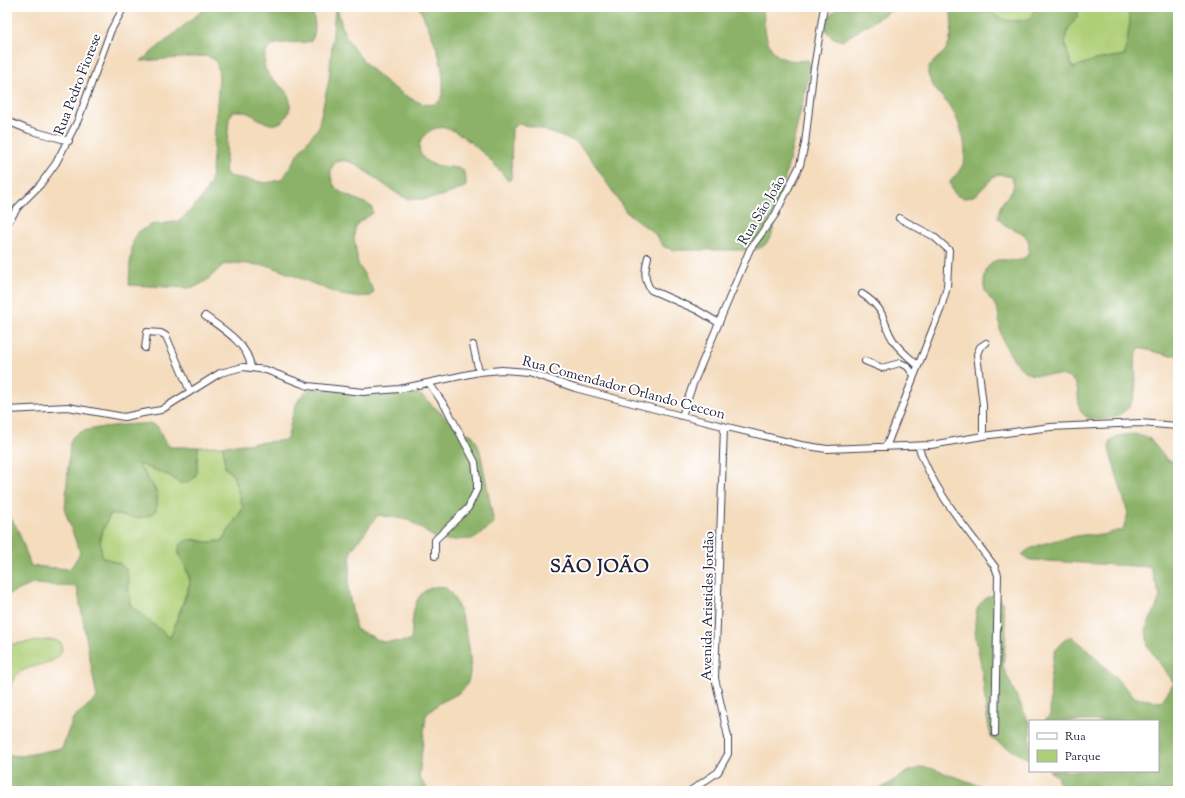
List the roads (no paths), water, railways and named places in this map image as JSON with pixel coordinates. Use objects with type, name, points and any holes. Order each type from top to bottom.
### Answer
[{"type":"street","name":"Rua Pedro Fiorese","points":[[7,222],[18,207],[48,176],[69,141],[111,30],[124,7]]},
{"type":"street","name":"Rua São João","points":[[682,416],[692,384],[750,250],[775,215],[800,165],[805,144],[813,74],[824,7]]},
{"type":"street","points":[[7,122],[29,130],[69,141]]},
{"type":"street","points":[[886,447],[917,365],[941,308],[947,287],[948,250],[926,232],[899,218]]},
{"type":"street","points":[[648,257],[645,274],[646,283],[651,290],[697,310],[719,323]]},
{"type":"street","points":[[862,294],[873,301],[879,308],[895,343],[917,365]]},
{"type":"street","points":[[205,316],[223,329],[246,352],[250,358],[251,367]]},
{"type":"street","points":[[145,348],[147,332],[161,333],[166,336],[190,390]]},
{"type":"street","points":[[983,436],[983,404],[977,354],[980,347],[986,343]]},
{"type":"street","points":[[473,345],[479,372]]},
{"type":"street","points":[[865,361],[882,368],[900,363],[907,366],[914,375]]},
{"type":"street","name":"Rua Comendador Orlando Ceccon","points":[[7,410],[68,407],[124,417],[161,410],[190,390],[220,373],[233,369],[251,367],[266,370],[308,386],[331,390],[379,392],[479,372],[502,370],[528,372],[574,388],[682,416],[801,445],[827,449],[918,446],[1051,427],[1137,423],[1178,426]]},
{"type":"street","points":[[429,382],[447,409],[475,462],[477,479],[477,489],[468,508],[435,540],[435,556]]},
{"type":"street","name":"Avenida Aristides Jordão","points":[[690,791],[718,772],[728,754],[728,737],[715,678],[724,426]]},
{"type":"street","points":[[918,446],[926,468],[937,489],[995,567],[998,575],[995,733]]},
{"type":"district","name":"SÃO JOÃO","points":[[600,566]]}]
